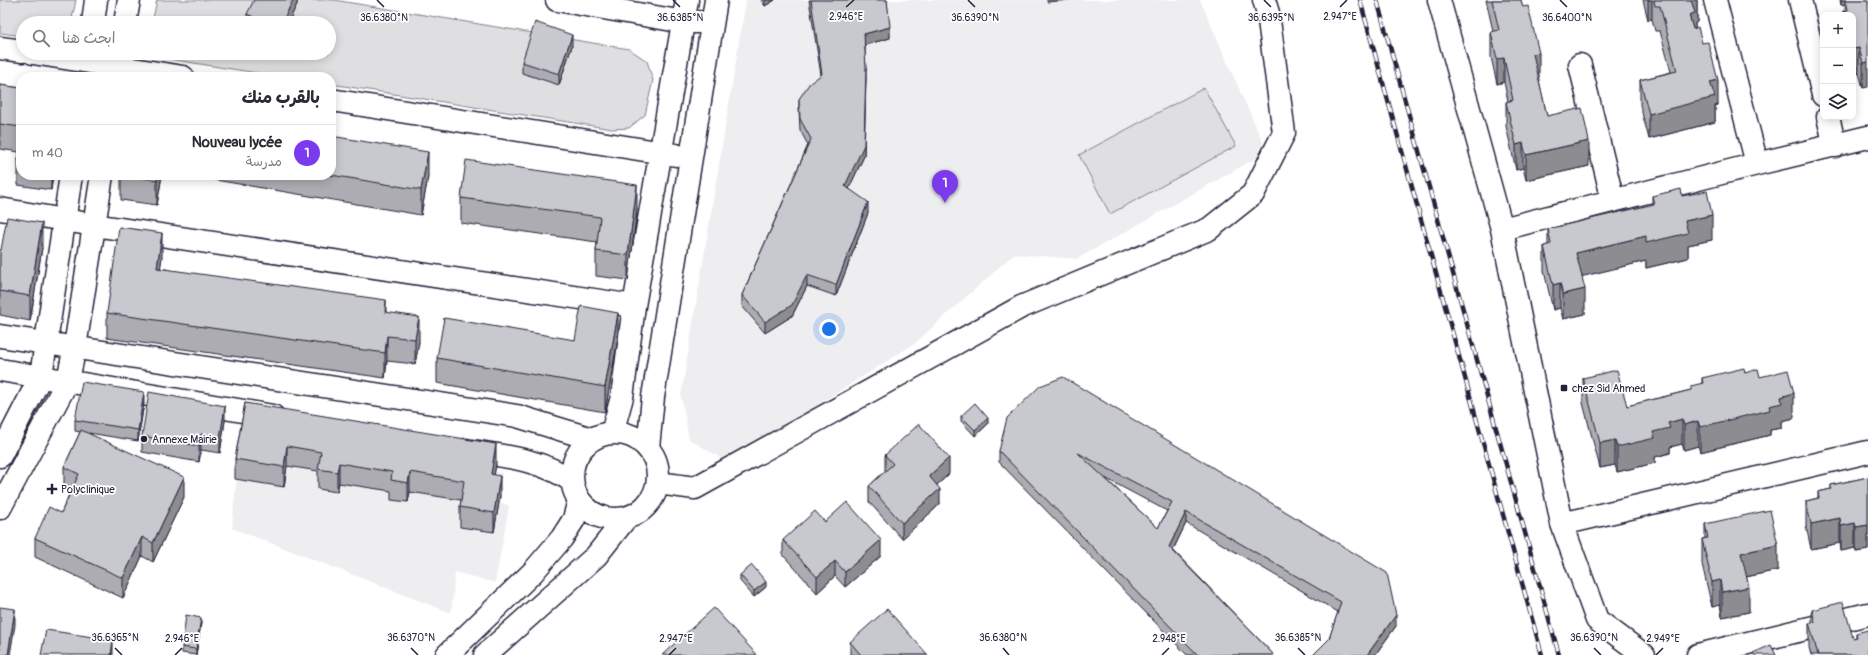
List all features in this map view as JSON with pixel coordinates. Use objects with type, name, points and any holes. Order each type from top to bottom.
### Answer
[{"type":"street","points":[[94,16],[96,0]]},
{"type":"street","points":[[126,16],[129,0]]},
{"type":"street","points":[[557,0],[684,22],[712,23]]},
{"type":"street","points":[[447,655],[538,566],[562,538],[574,519],[575,491],[572,469],[576,457],[583,446],[602,436],[622,397],[634,306],[687,0]]},
{"type":"street","points":[[648,448],[653,398],[716,0]]},
{"type":"street","points":[[658,483],[695,488],[1021,307],[1209,229],[1254,194],[1284,133],[1268,12],[1264,0]]},
{"type":"street","points":[[1439,0],[1502,229],[1562,524],[1597,620],[1644,655]]},
{"type":"street","points":[[1715,0],[1757,164]]},
{"type":"street","points":[[1800,0],[1820,84]]},
{"type":"street","points":[[0,48],[16,50]]},
{"type":"street","points":[[67,60],[87,64],[119,66],[154,72]]},
{"type":"street","points":[[1580,66],[1613,200]]},
{"type":"street","points":[[336,101],[691,157]]},
{"type":"street","points":[[1829,120],[1835,146]]},
{"type":"street","points":[[1502,229],[1868,137]]},
{"type":"street","points":[[0,456],[5,435],[41,376],[70,180]]},
{"type":"street","points":[[0,508],[68,380],[75,347],[101,180]]},
{"type":"street","points":[[0,209],[94,225],[634,306]]},
{"type":"street","points":[[0,336],[517,416],[602,436],[626,434],[638,439],[648,448],[655,458],[658,470],[658,483],[654,495],[647,505],[638,513],[626,518],[608,519],[592,513],[575,491],[553,470],[530,461],[444,446]]},
{"type":"street","points":[[0,370],[68,380],[295,420]]},
{"type":"street","points":[[1562,524],[1868,452]]},
{"type":"street","points":[[485,655],[596,556],[626,518]]},
{"type":"street","points":[[1698,655],[1868,614]]},
{"type":"shaded area","points":[[0,0],[76,0],[73,16],[16,16],[16,35],[0,33]]},
{"type":"shaded area","points":[[157,0],[334,0],[629,49],[647,61],[653,80],[645,115],[629,128],[612,129],[336,85],[336,72],[251,72],[174,60],[336,60],[336,16],[154,16]]},
{"type":"shaded area","points":[[746,0],[1200,0],[1267,152],[1077,259],[1014,254],[914,344],[727,462],[689,439],[681,396]]},
{"type":"shaded area","points":[[1204,88],[1236,146],[1110,214],[1079,155]]},
{"type":"shaded area","points":[[241,433],[502,473],[497,501],[509,506],[495,583],[455,572],[451,613],[232,528]]},
{"type":"building","points":[[254,0],[293,0],[285,16],[251,16],[247,14]]},
{"type":"building","points":[[811,0],[887,0],[890,27],[864,34],[866,68],[864,145],[845,186],[868,202],[836,285],[807,275],[792,305],[765,322],[742,295],[811,139],[800,119],[799,99],[809,84],[822,74]]},
{"type":"building","points":[[1492,0],[1521,0],[1523,7],[1528,6],[1539,53],[1533,54],[1547,116],[1582,108],[1589,141],[1526,155],[1523,143],[1516,145],[1506,102],[1513,100],[1504,58],[1497,59],[1491,32],[1499,30]]},
{"type":"building","points":[[1654,0],[1691,0],[1695,13],[1689,15],[1693,29],[1698,27],[1702,43],[1708,42],[1718,80],[1710,82],[1715,97],[1649,114],[1640,80],[1677,71],[1660,6],[1655,6]]},
{"type":"building","points":[[1846,0],[1868,0],[1868,62],[1863,63],[1859,48],[1856,48],[1856,12],[1843,12],[1848,10]]},
{"type":"building","points":[[535,22],[572,35],[559,74],[522,62]]},
{"type":"building","points":[[0,85],[16,87],[16,126],[0,124]]},
{"type":"building","points":[[336,137],[428,152],[421,190],[336,176]]},
{"type":"building","points":[[466,160],[637,185],[628,255],[596,251],[600,217],[461,198]]},
{"type":"building","points":[[1681,189],[1682,196],[1707,191],[1712,215],[1685,221],[1688,233],[1646,243],[1646,236],[1576,253],[1585,289],[1563,294],[1560,283],[1553,285],[1544,246],[1551,244],[1548,229],[1654,204],[1652,196]]},
{"type":"building","points":[[7,217],[42,223],[30,296],[0,291],[0,250]]},
{"type":"building","points":[[119,227],[162,233],[157,268],[386,300],[385,312],[419,317],[415,339],[387,336],[385,353],[107,313]]},
{"type":"building","points":[[581,306],[618,313],[605,387],[437,358],[444,318],[575,340]]},
{"type":"building","points":[[1744,368],[1745,373],[1758,369],[1760,377],[1788,370],[1794,393],[1781,397],[1782,403],[1769,406],[1770,410],[1700,427],[1698,421],[1684,425],[1682,419],[1668,423],[1670,428],[1653,432],[1655,438],[1617,447],[1615,440],[1600,443],[1583,378],[1617,370],[1627,406],[1691,390],[1691,386],[1703,383],[1702,378]]},
{"type":"building","points":[[1063,377],[1387,573],[1396,615],[1367,655],[1313,655],[1329,639],[1341,602],[1186,512],[1169,547],[1274,655],[1198,655],[999,451],[1007,418],[1040,386]],"holes":[[[1078,453],[1172,502],[1158,528]]]},
{"type":"building","points":[[82,382],[144,392],[138,430],[75,420]]},
{"type":"building","points":[[149,392],[225,406],[220,438],[201,434],[199,446],[142,436]]},
{"type":"building","points":[[245,403],[496,444],[491,474],[500,476],[494,513],[460,507],[464,481],[410,472],[408,483],[391,480],[392,472],[339,463],[337,472],[318,469],[321,452],[287,446],[284,467],[235,459]]},
{"type":"building","points":[[975,403],[988,418],[975,430],[961,416]]},
{"type":"building","points":[[919,424],[949,458],[929,476],[940,489],[902,523],[869,486],[893,464],[885,455]]},
{"type":"building","points":[[81,430],[184,477],[153,543],[142,537],[123,578],[35,538],[49,507],[61,513],[79,474],[64,467]]},
{"type":"building","points":[[1868,477],[1868,525],[1856,527],[1855,523],[1841,526],[1840,518],[1811,524],[1806,501],[1819,498],[1818,492],[1831,489],[1831,485]]},
{"type":"building","points":[[847,502],[881,540],[845,572],[835,561],[817,577],[783,540],[815,511],[825,522]]},
{"type":"building","points":[[1770,510],[1778,545],[1741,553],[1749,587],[1722,592],[1720,580],[1712,582],[1702,539],[1708,538],[1705,524]]},
{"type":"building","points":[[752,565],[766,582],[754,591],[740,575]]},
{"type":"building","points":[[1843,602],[1853,638],[1857,637],[1856,633],[1868,630],[1868,655],[1818,655],[1809,623],[1815,622],[1812,610]]},
{"type":"building","points":[[0,607],[15,609],[8,655],[0,655]]},
{"type":"building","points":[[714,608],[757,655],[662,655]]},
{"type":"building","points":[[887,609],[928,655],[861,655],[850,642]]},
{"type":"building","points":[[186,615],[201,618],[196,649],[182,647]]},
{"type":"building","points":[[46,630],[113,640],[111,655],[41,655]]},
{"type":"building","points":[[1771,645],[1776,655],[1754,655],[1753,653]]},
{"type":"railway","points":[[1360,0],[1542,655]]},
{"type":"railway","points":[[1377,0],[1559,655]]},
{"type":"place","name":"Nouveau lycée","points":[[945,203]]},
{"type":"place","name":"chez Sid Ahmed","points":[[1564,388]]},
{"type":"place","name":"Annexe Mairie","points":[[144,439]]},
{"type":"place","name":"Polyclinique","points":[[52,489]]}]
